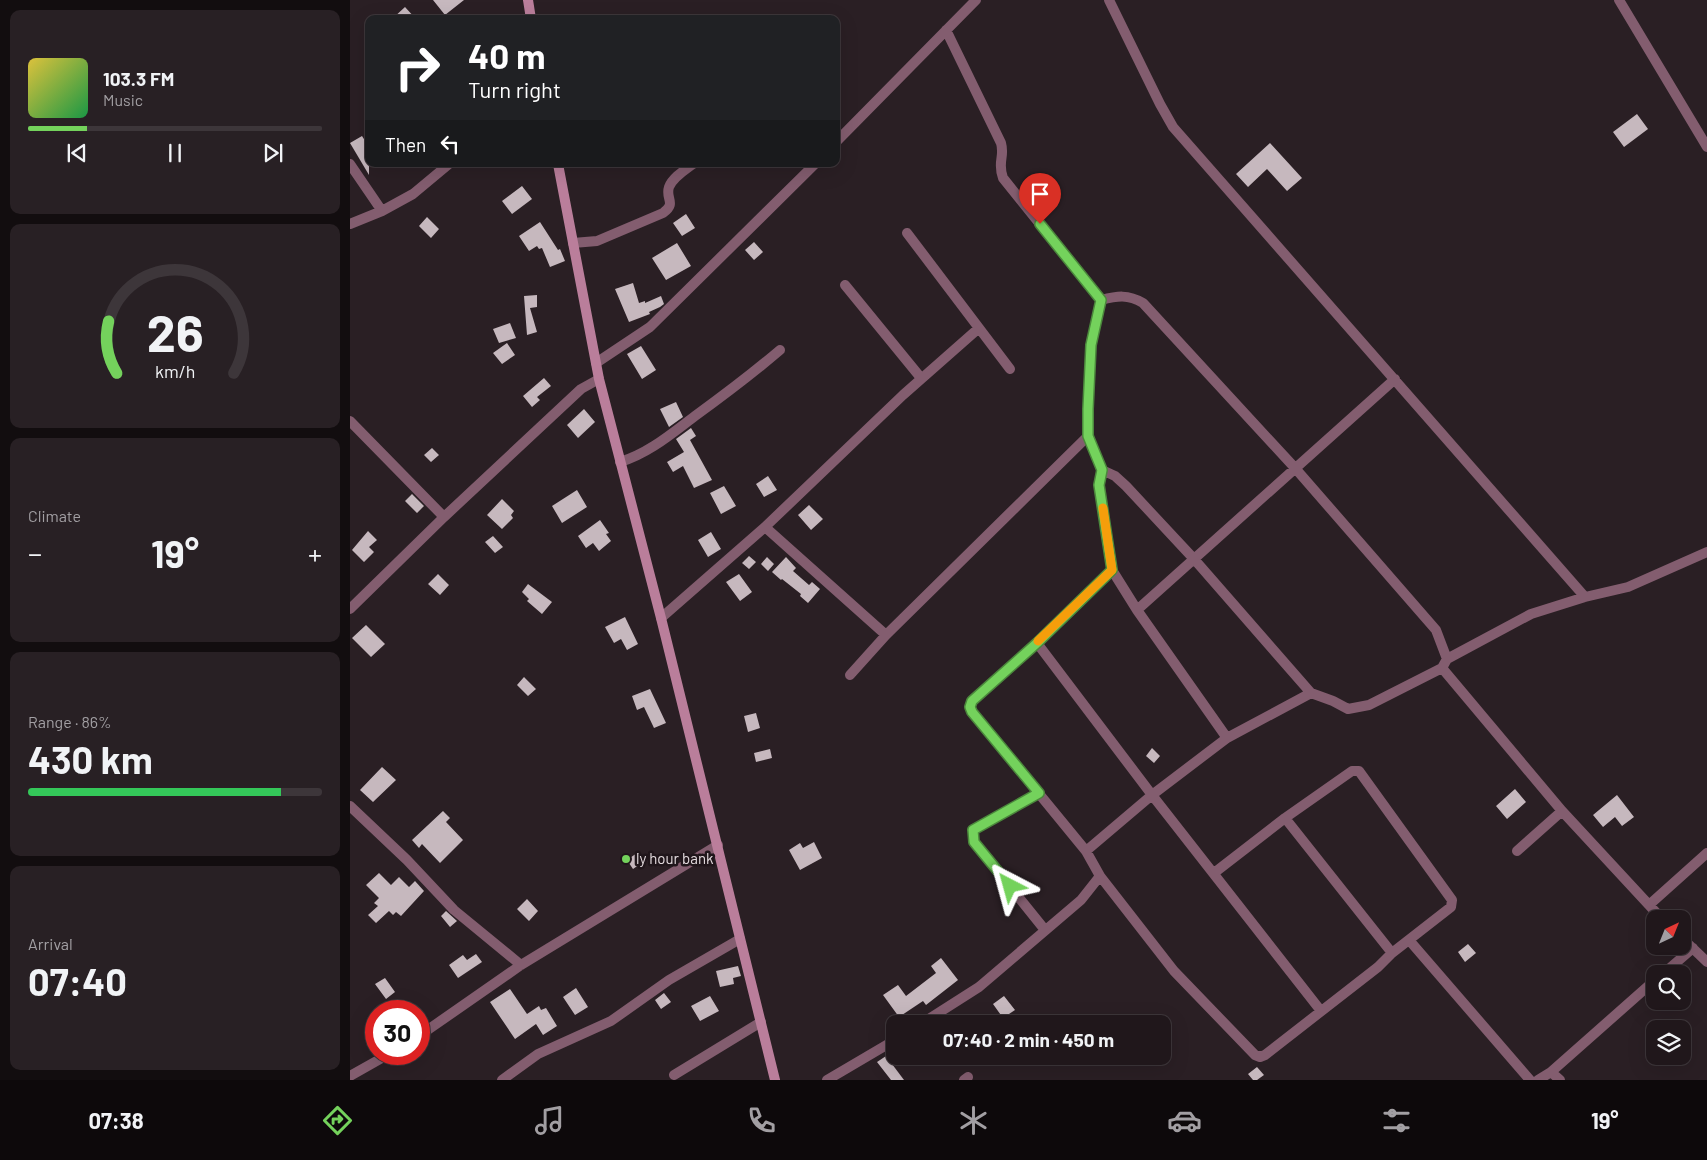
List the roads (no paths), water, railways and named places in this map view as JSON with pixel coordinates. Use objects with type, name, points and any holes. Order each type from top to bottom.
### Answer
[{"type":"street","points":[[528,0],[531,15]]},
{"type":"street","points":[[840,138],[976,0]]},
{"type":"street","points":[[1109,0],[1160,104],[1173,126],[1585,597]]},
{"type":"street","points":[[1619,0],[1707,147]]},
{"type":"street","points":[[946,30],[1001,142],[1003,150],[1000,165],[1003,178],[1101,300]]},
{"type":"street","points":[[350,164],[382,211]]},
{"type":"street","points":[[350,224],[382,211],[420,189],[446,167]]},
{"type":"street","points":[[559,167],[599,379],[661,618],[775,1080]]},
{"type":"street","points":[[573,243],[597,241],[664,213],[671,206],[668,190],[670,185],[690,167]]},
{"type":"street","points":[[596,364],[650,328],[812,167]]},
{"type":"street","points":[[907,233],[1010,369]]},
{"type":"street","points":[[845,285],[921,378]]},
{"type":"street","points":[[1101,300],[1121,295],[1135,298],[1143,303],[1295,468],[1436,630],[1445,664],[1562,811],[1653,910]]},
{"type":"street","points":[[1101,300],[1091,345],[1088,436],[1102,470],[1099,485],[1112,570],[1137,610],[1226,738]]},
{"type":"street","points":[[661,618],[765,527],[921,378],[980,328]]},
{"type":"street","points":[[620,462],[642,454],[661,442],[745,379],[780,350]]},
{"type":"street","points":[[350,609],[444,517],[580,389],[599,379]]},
{"type":"street","points":[[1137,610],[1395,379]]},
{"type":"street","points":[[350,422],[444,517]]},
{"type":"street","points":[[850,675],[886,635],[1088,436]]},
{"type":"street","points":[[1102,470],[1116,476],[1126,486],[1194,559],[1311,693],[1348,709],[1369,705],[1531,614],[1585,597],[1628,587],[1707,552]]},
{"type":"street","points":[[765,527],[886,635]]},
{"type":"street","points":[[1112,570],[1037,643],[972,701],[970,707],[972,712],[1086,851],[1100,876],[1174,971],[1255,1054],[1260,1057],[1265,1055],[1378,967],[1392,953],[1451,907],[1452,900],[1359,771],[1352,771],[1285,818],[1214,873]]},
{"type":"street","points":[[1037,643],[1152,795],[1321,1011]]},
{"type":"street","points":[[1086,851],[1152,795],[1226,738],[1311,693]]},
{"type":"street","points":[[1039,793],[973,830],[974,842],[1045,930]]},
{"type":"street","points":[[350,806],[407,860],[454,910],[521,965]]},
{"type":"street","points":[[1516,851],[1562,811]]},
{"type":"street","points":[[1285,818],[1392,953]]},
{"type":"street","points":[[430,1028],[521,965],[718,846]]},
{"type":"street","points":[[1648,905],[1707,853]]},
{"type":"street","points":[[935,1015],[979,987],[1081,900],[1100,876]]},
{"type":"street","points":[[502,1080],[538,1054],[611,1020],[668,980],[740,940]]},
{"type":"street","points":[[1409,940],[1530,1080]]},
{"type":"street","points":[[1673,965],[1693,948],[1707,962]]},
{"type":"street","points":[[1538,1080],[1551,1072],[1646,988]]},
{"type":"street","points":[[674,1075],[761,1022]]},
{"type":"street","points":[[827,1080],[886,1045]]},
{"type":"street","points":[[350,1076],[369,1065]]},
{"type":"street","points":[[1551,1072],[1560,1080]]},
{"type":"place","name":"ly hour bank","points":[[626,859]]}]
